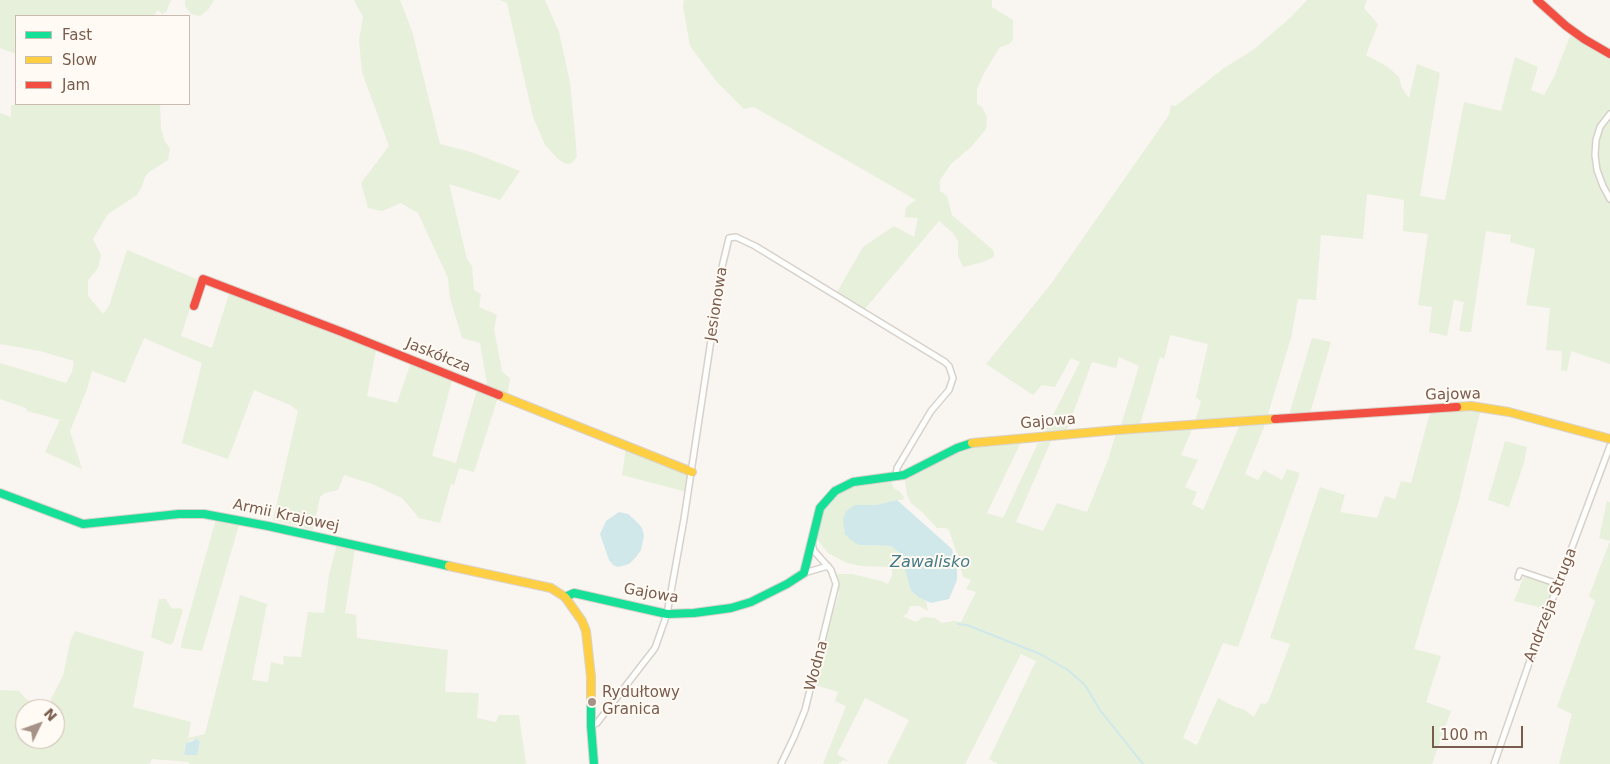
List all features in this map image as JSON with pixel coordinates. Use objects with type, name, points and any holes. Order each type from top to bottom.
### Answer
[{"type":"street","points":[[1538,0],[1566,26],[1610,54]]},
{"type":"street","points":[[1610,114],[1600,127],[1596,140],[1595,155],[1597,170],[1610,199]]},
{"type":"street","name":"Jesionowa","points":[[591,726],[597,723],[655,648],[667,614],[728,238],[734,237],[755,246],[949,366],[952,373],[952,383],[949,390],[931,411],[897,468],[896,476]]},
{"type":"street","name":"Jaskółcza","points":[[194,306],[203,279],[342,332],[691,471]]},
{"type":"street","name":"Gajowa","points":[[565,597],[574,593],[580,594],[667,614],[694,613],[731,608],[751,602],[804,573],[820,508],[835,491],[853,482],[904,475],[957,448],[975,442],[1471,406],[1509,412],[1610,439]]},
{"type":"street","name":"Andrzeja Struga","points":[[1494,764],[1558,584],[1610,446]]},
{"type":"street","name":"Armii Krajowej","points":[[0,493],[83,524],[192,514],[238,520],[551,588],[565,597]]},
{"type":"street","name":"Wodna","points":[[781,764],[805,710],[836,584],[828,566],[814,552],[812,543]]},
{"type":"street","points":[[804,573],[828,566]]},
{"type":"street","points":[[1518,577],[1520,571],[1558,584]]},
{"type":"street","points":[[565,597],[582,621],[588,639],[594,764]]},
{"type":"green space","points":[[0,0],[171,0],[166,12],[162,14],[158,10],[154,15],[15,15],[15,54],[0,48]]},
{"type":"green space","points":[[185,0],[214,0],[208,10],[200,16],[191,14],[185,6]]},
{"type":"green space","points":[[354,0],[400,0],[412,31],[440,144],[471,152],[520,171],[500,200],[449,184],[467,259],[472,266],[474,290],[481,294],[479,307],[497,315],[494,329],[502,371],[510,379],[507,397],[488,390],[480,343],[462,338],[450,298],[448,278],[418,213],[401,203],[382,211],[368,208],[361,183],[389,146],[362,72],[359,40],[363,17]]},
{"type":"green space","points":[[500,0],[545,0],[559,32],[570,82],[577,156],[572,163],[566,164],[558,159],[545,145],[533,117],[507,3]]},
{"type":"green space","points":[[684,0],[992,0],[992,7],[1013,20],[1013,40],[1009,44],[1000,47],[984,73],[977,89],[977,104],[982,107],[987,117],[986,129],[971,147],[951,164],[940,180],[940,191],[947,196],[952,215],[994,251],[994,257],[963,267],[958,256],[958,241],[953,233],[939,221],[864,310],[837,292],[863,247],[894,226],[914,237],[918,218],[905,217],[906,207],[916,200],[754,107],[744,109],[716,81],[690,46],[683,6]]},
{"type":"green space","points":[[1307,0],[1367,0],[1364,8],[1378,24],[1366,55],[1388,67],[1399,77],[1402,88],[1409,98],[1417,64],[1440,73],[1420,196],[1445,200],[1464,102],[1501,111],[1515,57],[1538,67],[1531,90],[1544,95],[1554,77],[1570,36],[1610,53],[1610,364],[1571,351],[1567,371],[1561,370],[1562,351],[1546,350],[1550,308],[1526,305],[1535,249],[1510,242],[1511,235],[1486,231],[1471,332],[1459,331],[1464,302],[1454,300],[1447,336],[1429,332],[1432,307],[1418,305],[1428,234],[1403,231],[1404,200],[1367,194],[1363,239],[1321,235],[1316,300],[1298,299],[1291,338],[1264,427],[1245,474],[1258,480],[1264,470],[1282,480],[1287,469],[1300,473],[1238,647],[1223,643],[1183,738],[1197,745],[1218,698],[1243,709],[1254,717],[1261,703],[1265,704],[1268,702],[1290,644],[1270,638],[1320,487],[1345,495],[1340,512],[1377,518],[1385,496],[1395,499],[1401,481],[1411,483],[1431,409],[1481,408],[1459,500],[1414,649],[1441,656],[1426,702],[1451,711],[1432,764],[998,764],[989,759],[1036,661],[1021,654],[965,764],[887,764],[909,720],[865,698],[837,754],[850,762],[843,760],[838,764],[823,764],[846,706],[835,701],[838,692],[812,684],[839,593],[837,574],[852,574],[888,584],[892,576],[892,570],[889,567],[861,566],[847,563],[828,553],[817,539],[820,519],[826,505],[846,488],[891,481],[894,489],[899,491],[904,497],[903,500],[876,505],[855,505],[851,540],[859,545],[891,546],[902,554],[911,591],[926,601],[928,611],[919,606],[910,606],[907,614],[902,616],[916,622],[923,617],[935,618],[942,623],[961,622],[976,592],[966,589],[971,580],[963,577],[949,530],[937,528],[911,503],[907,495],[904,475],[957,448],[1023,438],[987,513],[1003,518],[1038,443],[1051,441],[1016,522],[1043,531],[1057,503],[1087,512],[1108,460],[1117,430],[1120,429],[1139,366],[1119,357],[1116,368],[1092,362],[1065,435],[1042,437],[1080,362],[1071,358],[1055,387],[1042,385],[1033,395],[986,364],[1051,284],[1169,115],[1171,105],[1176,106],[1224,68],[1253,50],[1291,17]],"holes":[[[1170,335],[1208,344],[1196,397],[1201,401],[1194,425],[1139,428],[1160,357],[1164,359]],[[1241,422],[1203,510],[1192,504],[1197,492],[1185,487],[1198,460],[1181,455],[1194,425]]]},
{"type":"green space","points":[[11,105],[160,105],[161,129],[165,142],[170,148],[168,160],[149,172],[137,195],[108,214],[93,239],[101,255],[98,268],[88,280],[88,296],[103,314],[109,306],[127,250],[199,280],[181,336],[212,348],[229,294],[376,350],[367,396],[397,403],[411,362],[452,380],[432,456],[456,463],[477,390],[498,397],[474,472],[459,468],[454,485],[451,484],[440,523],[419,518],[402,498],[372,484],[344,475],[338,490],[325,493],[320,497],[313,530],[273,520],[298,411],[290,405],[254,390],[228,459],[182,443],[202,363],[144,338],[125,383],[92,371],[87,389],[70,431],[82,469],[45,452],[60,420],[27,411],[26,408],[0,399],[0,363],[66,383],[72,372],[74,361],[40,351],[0,344],[0,113],[11,117]]},
{"type":"green space","points":[[1312,338],[1331,342],[1310,413],[1289,415]]},
{"type":"green space","points":[[1505,441],[1527,447],[1524,463],[1509,507],[1488,500]]},
{"type":"green space","points":[[626,447],[689,473],[687,492],[622,475]]},
{"type":"green space","points":[[1607,501],[1610,502],[1610,541],[1599,538]]},
{"type":"green space","points":[[216,519],[239,525],[202,651],[181,648],[182,640]]},
{"type":"green space","points":[[1610,541],[1610,764],[1559,764],[1572,714],[1557,707],[1595,601],[1589,596]]},
{"type":"green space","points":[[337,544],[355,549],[345,613],[356,615],[357,638],[448,650],[445,692],[479,693],[477,718],[496,722],[499,715],[519,715],[526,764],[189,764],[189,762],[152,759],[149,764],[0,764],[0,690],[19,691],[26,699],[15,699],[15,749],[65,749],[65,699],[51,699],[63,676],[70,642],[75,631],[144,652],[133,707],[191,722],[188,738],[205,734],[240,595],[267,604],[252,680],[268,682],[271,662],[284,665],[283,656],[301,657],[308,612],[324,613],[329,575]],"holes":[[[196,738],[200,742],[197,755],[184,755],[186,743]]]},
{"type":"green space","points":[[1524,576],[1555,586],[1547,609],[1514,601]]},
{"type":"green space","points":[[159,599],[166,599],[172,609],[179,608],[183,610],[173,643],[170,645],[151,637]]},
{"type":"water","name":"Zawalisko","points":[[897,500],[952,549],[957,580],[949,599],[931,603],[920,598],[911,591],[901,554],[891,546],[859,545],[845,534],[843,520],[846,511],[855,505],[876,505]]},
{"type":"water","points":[[619,512],[628,514],[638,523],[642,528],[644,536],[641,550],[636,557],[629,564],[618,567],[609,560],[600,534],[606,521]]},
{"type":"water","points":[[196,738],[200,742],[197,755],[184,755],[186,743]]},
{"type":"waterway","points":[[958,624],[967,625],[1040,654],[1068,670],[1085,685],[1100,710],[1143,764]]},
{"type":"traffic: fast","points":[[565,597],[574,593],[667,614],[694,613],[731,608],[751,602],[804,573],[820,508],[835,491],[853,482],[904,475],[957,448],[972,443]]},
{"type":"traffic: fast","points":[[0,493],[83,524],[179,514],[204,514],[268,526],[449,566]]},
{"type":"traffic: fast","points":[[591,697],[594,764]]},
{"type":"traffic: slow","points":[[499,395],[692,472]]},
{"type":"traffic: slow","points":[[1457,407],[1471,406],[1509,412],[1610,439]]},
{"type":"traffic: slow","points":[[972,443],[1117,430],[1275,419]]},
{"type":"traffic: slow","points":[[449,566],[551,588],[565,597],[582,621],[586,631],[591,677],[591,697]]},
{"type":"traffic: jam","points":[[1537,0],[1566,26],[1610,54]]},
{"type":"traffic: jam","points":[[194,306],[203,279],[499,395]]},
{"type":"traffic: jam","points":[[1275,419],[1457,407]]},
{"type":"place","name":"Rydułtowy Granica","points":[[592,702]]}]
